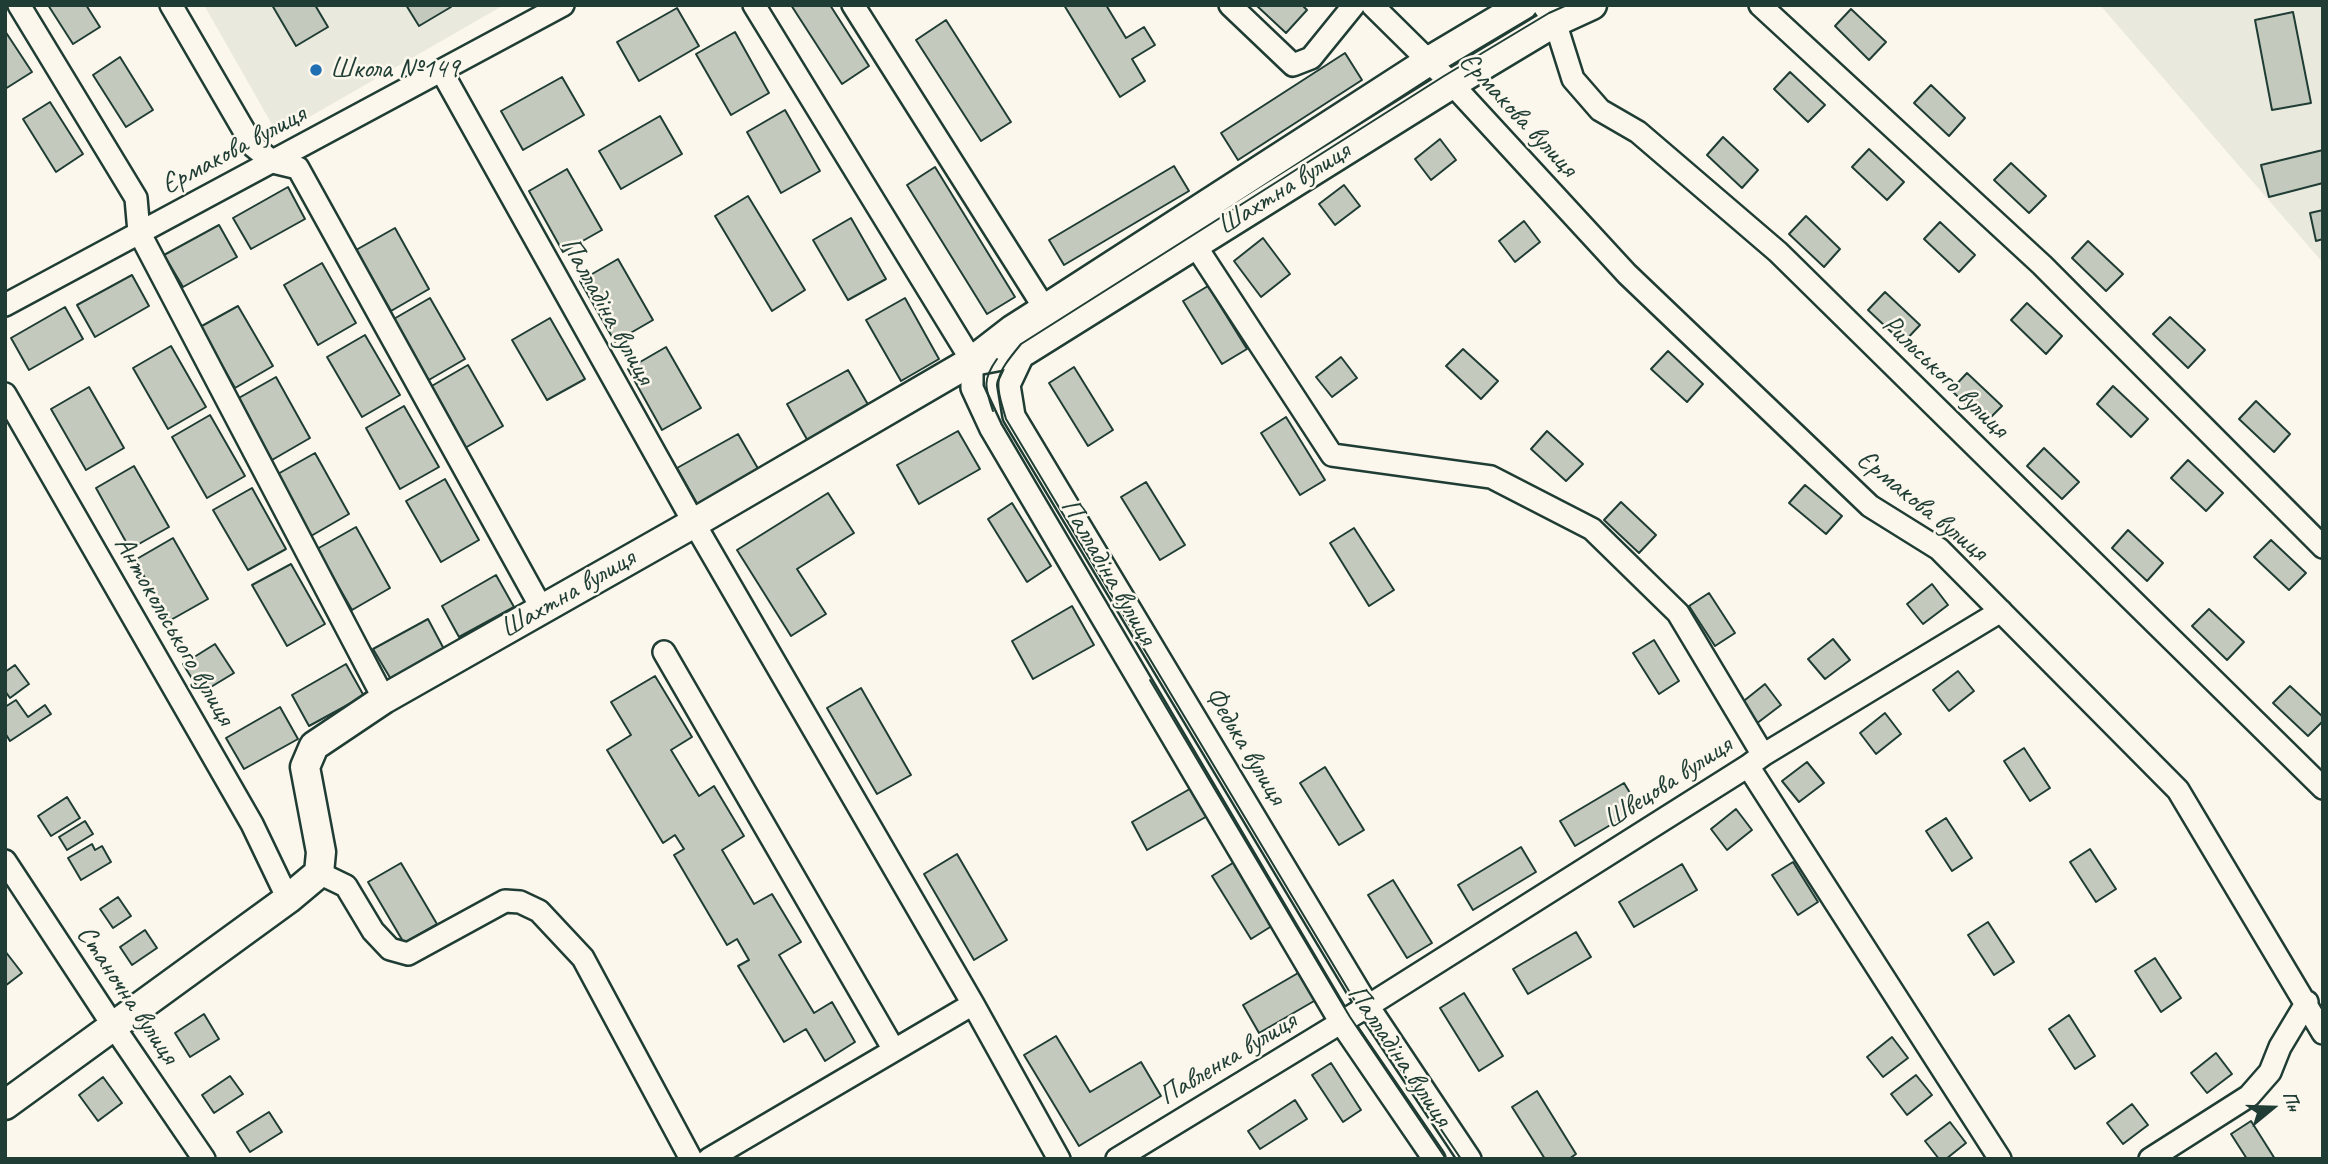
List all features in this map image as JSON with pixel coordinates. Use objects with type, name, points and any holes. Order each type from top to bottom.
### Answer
[{"type":"main road","name":"Шахтна вулиця","points":[[319,873],[321,852],[305,767],[314,746],[384,699],[972,361],[1012,330],[1429,61],[1523,5]]},
{"type":"main road","name":"Шахтна вулиця","points":[[972,361],[1025,351],[1451,84],[1549,14],[1592,5]]},
{"type":"main road","points":[[5,1105],[288,899],[319,873]]},
{"type":"street","points":[[19,5],[136,198],[139,232],[384,699]]},
{"type":"street","points":[[171,5],[253,146],[273,162],[299,168],[541,609]]},
{"type":"street","name":"Єрмакова вулиця","points":[[5,305],[564,5]]},
{"type":"street","name":"Палладіна вулиця","points":[[754,5],[972,361],[972,388],[991,429],[1341,1023],[1434,1159]]},
{"type":"street","points":[[853,5],[1045,309]]},
{"type":"street","points":[[1230,5],[1293,65],[1311,58],[1354,5]]},
{"type":"street","name":"Єрмакова вулиця","points":[[1372,5],[1451,84],[1647,294],[1870,506],[1940,549],[2178,790],[2307,1002],[2323,1033]]},
{"type":"street","points":[[1760,5],[2042,265],[2323,547]]},
{"type":"street","name":"Рильського вулиця","points":[[1549,14],[1573,79],[1600,110],[1638,132],[1778,252],[2323,788]]},
{"type":"street","name":"Палладіна вулиця","points":[[442,72],[694,523],[973,1004],[1059,1159]]},
{"type":"street","points":[[1195,245],[1332,455],[1491,477],[1592,529],[1678,613],[1756,761],[2000,1159]]},
{"type":"street","points":[[972,361],[1009,385],[1025,351]]},
{"type":"street","name":"Федька вулиця","points":[[1009,385],[1014,416],[1368,1006],[1470,1159]]},
{"type":"street","name":"Антокольського вулиця","points":[[5,394],[252,824],[288,899]]},
{"type":"street","name":"Швецова вулиця","points":[[1368,1006],[1756,761],[2001,611]]},
{"type":"street","points":[[664,652],[894,1050]]},
{"type":"street","name":"Станочна вулиця","points":[[5,860],[204,1159]]},
{"type":"street","points":[[319,873],[346,886],[373,931],[390,949],[408,954],[505,901],[520,902],[539,911],[583,958],[691,1159]]},
{"type":"street","points":[[2150,1159],[2249,1096],[2270,1072],[2280,1047],[2307,1002]]},
{"type":"street","points":[[709,1159],[973,1004]]},
{"type":"street","name":"Павленка вулиця","points":[[1117,1159],[1368,1006]]},
{"type":"shaded area","name":"Школа №149","points":[[204,5],[504,5],[278,135]]},
{"type":"shaded area","points":[[2100,5],[2323,5],[2323,263]]},
{"type":"building","points":[[48,5],[86,5],[100,27],[73,44]]},
{"type":"building","points":[[272,5],[315,5],[328,27],[296,46]]},
{"type":"building","points":[[406,5],[450,5],[451,7],[419,26]]},
{"type":"building","points":[[791,5],[830,5],[869,66],[842,84]]},
{"type":"building","points":[[1064,5],[1106,5],[1126,38],[1144,27],[1155,45],[1132,59],[1145,81],[1120,97]]},
{"type":"building","points":[[1256,5],[1302,5],[1307,10],[1286,33]]},
{"type":"building","points":[[677,8],[699,46],[639,81],[617,42]]},
{"type":"building","points":[[1851,9],[1886,42],[1869,60],[1835,26]]},
{"type":"building","points":[[2293,12],[2311,103],[2272,110],[2255,20]]},
{"type":"building","points":[[946,20],[1011,122],[981,141],[916,40]]},
{"type":"building","points":[[5,31],[32,72],[5,89]]},
{"type":"building","points":[[735,32],[769,93],[731,115],[696,54]]},
{"type":"building","points":[[1345,53],[1362,80],[1238,160],[1221,133]]},
{"type":"building","points":[[120,57],[153,110],[126,127],[93,75]]},
{"type":"building","points":[[1790,72],[1825,105],[1808,122],[1774,89]]},
{"type":"building","points":[[562,77],[584,115],[523,150],[501,111]]},
{"type":"building","points":[[1931,85],[1965,118],[1949,136],[1914,103]]},
{"type":"building","points":[[50,102],[83,154],[56,172],[23,119]]},
{"type":"building","points":[[785,110],[820,171],[781,193],[747,132]]},
{"type":"building","points":[[660,116],[682,154],[621,189],[599,151]]},
{"type":"building","points":[[1723,137],[1758,170],[1742,188],[1707,155]]},
{"type":"building","points":[[1440,139],[1456,160],[1431,180],[1415,159]]},
{"type":"building","points":[[1869,149],[1904,182],[1887,200],[1852,167]]},
{"type":"building","points":[[2323,150],[2323,183],[2269,197],[2261,165]]},
{"type":"building","points":[[2011,163],[2046,196],[2029,213],[1994,180]]},
{"type":"building","points":[[1174,166],[1189,191],[1064,265],[1049,240]]},
{"type":"building","points":[[935,167],[1015,297],[987,314],[907,185]]},
{"type":"building","points":[[567,169],[602,230],[563,252],[529,191]]},
{"type":"building","points":[[1344,185],[1360,206],[1335,225],[1319,204]]},
{"type":"building","points":[[288,187],[305,219],[251,249],[233,218]]},
{"type":"building","points":[[748,196],[805,290],[772,311],[715,216]]},
{"type":"building","points":[[2323,210],[2323,239],[2316,241],[2310,213]]},
{"type":"building","points":[[1806,216],[1840,249],[1824,267],[1789,234]]},
{"type":"building","points":[[851,218],[886,279],[848,300],[813,240]]},
{"type":"building","points":[[1524,221],[1540,242],[1515,262],[1499,241]]},
{"type":"building","points":[[1940,222],[1975,255],[1959,272],[1924,239]]},
{"type":"building","points":[[219,225],[237,257],[183,287],[164,255]]},
{"type":"building","points":[[395,228],[429,289],[391,311],[356,250]]},
{"type":"building","points":[[1263,238],[1290,274],[1261,297],[1234,261]]},
{"type":"building","points":[[2088,241],[2123,274],[2106,291],[2072,258]]},
{"type":"building","points":[[618,259],[653,320],[615,342],[580,281]]},
{"type":"building","points":[[322,263],[356,323],[318,345],[284,285]]},
{"type":"building","points":[[132,275],[149,306],[95,337],[77,305]]},
{"type":"building","points":[[1208,286],[1247,349],[1222,364],[1183,301]]},
{"type":"building","points":[[1885,292],[1920,325],[1903,343],[1868,310]]},
{"type":"building","points":[[430,298],[465,359],[427,381],[392,320]]},
{"type":"building","points":[[905,298],[939,359],[901,381],[866,320]]},
{"type":"building","points":[[2027,303],[2062,336],[2046,354],[2011,320]]},
{"type":"building","points":[[238,306],[273,366],[235,388],[200,327]]},
{"type":"building","points":[[65,307],[83,339],[29,370],[11,338]]},
{"type":"building","points":[[2170,317],[2205,350],[2188,368],[2153,334]]},
{"type":"building","points":[[550,318],[585,379],[547,400],[512,340]]},
{"type":"building","points":[[365,335],[400,395],[362,417],[327,357]]},
{"type":"building","points":[[171,346],[206,407],[168,429],[133,368]]},
{"type":"building","points":[[666,347],[701,408],[662,430],[628,369]]},
{"type":"building","points":[[1463,349],[1498,381],[1481,399],[1446,366]]},
{"type":"building","points":[[1668,351],[1703,384],[1687,402],[1651,369]]},
{"type":"building","points":[[1341,357],[1357,378],[1332,397],[1316,377]]},
{"type":"building","points":[[468,365],[503,426],[465,448],[430,387]]},
{"type":"building","points":[[1074,367],[1113,430],[1088,446],[1049,383]]},
{"type":"building","points":[[848,370],[870,408],[809,443],[787,404]]},
{"type":"building","points":[[1967,373],[2002,406],[1985,423],[1951,390]]},
{"type":"building","points":[[276,377],[310,438],[272,460],[237,399]]},
{"type":"building","points":[[2113,386],[2148,419],[2131,437],[2097,404]]},
{"type":"building","points":[[89,387],[124,448],[86,470],[51,409]]},
{"type":"building","points":[[2256,401],[2290,434],[2274,452],[2239,419]]},
{"type":"building","points":[[404,406],[439,467],[400,489],[366,428]]},
{"type":"building","points":[[210,415],[245,476],[207,498],[172,437]]},
{"type":"building","points":[[1286,417],[1325,480],[1300,495],[1261,433]]},
{"type":"building","points":[[958,431],[980,469],[919,504],[897,465]]},
{"type":"building","points":[[1547,431],[1583,464],[1566,481],[1531,449]]},
{"type":"building","points":[[738,434],[760,472],[699,507],[677,468]]},
{"type":"building","points":[[2044,448],[2079,482],[2062,499],[2027,466]]},
{"type":"building","points":[[315,453],[349,514],[311,536],[276,475]]},
{"type":"building","points":[[2188,460],[2223,493],[2206,511],[2171,478]]},
{"type":"building","points":[[134,466],[169,527],[130,549],[96,488]]},
{"type":"building","points":[[445,479],[479,540],[441,562],[406,501]]},
{"type":"building","points":[[1146,482],[1185,545],[1160,560],[1121,497]]},
{"type":"building","points":[[1805,485],[1842,516],[1826,534],[1789,503]]},
{"type":"building","points":[[252,488],[286,549],[248,570],[213,510]]},
{"type":"building","points":[[828,493],[854,533],[797,569],[826,614],[791,636],[737,550]]},
{"type":"building","points":[[1621,502],[1656,535],[1639,553],[1604,520]]},
{"type":"building","points":[[1012,503],[1051,566],[1027,582],[988,519]]},
{"type":"building","points":[[356,527],[390,588],[352,610],[317,549]]},
{"type":"building","points":[[1354,528],[1394,590],[1369,606],[1330,543]]},
{"type":"building","points":[[2128,530],[2163,563],[2147,581],[2112,548]]},
{"type":"building","points":[[173,538],[208,599],[169,621],[135,560]]},
{"type":"building","points":[[2271,540],[2306,573],[2289,590],[2254,557]]},
{"type":"building","points":[[291,564],[325,624],[287,646],[252,585]]},
{"type":"building","points":[[496,575],[514,607],[459,637],[442,606]]},
{"type":"building","points":[[1932,584],[1948,605],[1923,624],[1907,604]]},
{"type":"building","points":[[1709,593],[1735,633],[1715,646],[1689,606]]},
{"type":"building","points":[[1072,606],[1094,645],[1033,679],[1012,641]]},
{"type":"building","points":[[2209,609],[2244,642],[2227,660],[2192,626]]},
{"type":"building","points":[[428,619],[445,651],[392,681],[373,649]]},
{"type":"building","points":[[1833,639],[1850,660],[1825,679],[1808,659]]},
{"type":"building","points":[[1654,640],[1679,681],[1659,694],[1633,653]]},
{"type":"building","points":[[215,644],[234,673],[201,693],[183,664]]},
{"type":"building","points":[[346,664],[364,696],[309,726],[292,695]]},
{"type":"building","points":[[15,665],[29,684],[10,698],[5,691],[5,672]]},
{"type":"building","points":[[1958,671],[1974,691],[1949,711],[1933,690]]},
{"type":"building","points":[[655,676],[692,737],[671,750],[699,796],[714,786],[744,836],[722,850],[754,904],[772,894],[801,942],[779,955],[814,1013],[832,1002],[855,1042],[825,1061],[806,1029],[784,1042],[738,966],[749,960],[737,939],[727,945],[674,855],[684,849],[675,835],[663,843],[607,750],[631,735],[611,702]]},
{"type":"building","points":[[1765,684],[1781,705],[1756,724],[1740,704]]},
{"type":"building","points":[[2290,686],[2323,717],[2323,721],[2308,736],[2273,703]]},
{"type":"building","points":[[861,688],[911,775],[877,794],[827,708]]},
{"type":"building","points":[[16,700],[28,717],[45,705],[51,714],[10,741],[5,733],[5,707]]},
{"type":"building","points":[[280,707],[298,739],[244,769],[226,738]]},
{"type":"building","points":[[1885,713],[1901,734],[1876,754],[1860,733]]},
{"type":"building","points":[[2024,748],[2050,788],[2030,801],[2004,761]]},
{"type":"building","points":[[1807,762],[1824,783],[1799,802],[1782,781]]},
{"type":"building","points":[[1325,767],[1364,830],[1339,845],[1300,783]]},
{"type":"building","points":[[1624,783],[1639,808],[1575,846],[1560,821]]},
{"type":"building","points":[[1195,786],[1211,814],[1147,850],[1132,822]]},
{"type":"building","points":[[67,797],[80,818],[51,836],[38,816]]},
{"type":"building","points":[[1736,809],[1752,830],[1727,850],[1711,829]]},
{"type":"building","points":[[1946,818],[1972,858],[1952,871],[1926,831]]},
{"type":"building","points":[[85,821],[93,834],[67,850],[59,837]]},
{"type":"building","points":[[92,844],[95,850],[102,846],[111,862],[81,880],[68,858]]},
{"type":"building","points":[[1521,847],[1536,872],[1473,910],[1458,885]]},
{"type":"building","points":[[2090,849],[2116,889],[2096,902],[2070,862]]},
{"type":"building","points":[[957,854],[1007,940],[974,960],[924,874]]},
{"type":"building","points":[[1236,861],[1275,924],[1251,939],[1212,876]]},
{"type":"building","points":[[1793,862],[1818,902],[1798,915],[1772,875]]},
{"type":"building","points":[[401,863],[437,924],[404,943],[368,882]]},
{"type":"building","points":[[1682,864],[1697,890],[1634,927],[1619,902]]},
{"type":"building","points":[[1393,880],[1432,943],[1407,958],[1368,895]]},
{"type":"building","points":[[118,897],[131,916],[113,928],[100,909]]},
{"type":"building","points":[[1988,922],[2014,962],[1994,975],[1968,935]]},
{"type":"building","points":[[145,930],[157,948],[132,965],[120,947]]},
{"type":"building","points":[[1576,932],[1591,957],[1528,994],[1513,969]]},
{"type":"building","points":[[5,951],[22,973],[5,986]]},
{"type":"building","points":[[2155,958],[2181,998],[2161,1012],[2135,971]]},
{"type":"building","points":[[1305,969],[1321,997],[1259,1033],[1243,1005]]},
{"type":"building","points":[[1464,993],[1503,1056],[1479,1071],[1440,1008]]},
{"type":"building","points":[[204,1014],[219,1039],[190,1057],[175,1033]]},
{"type":"building","points":[[2069,1015],[2095,1056],[2075,1069],[2049,1029]]},
{"type":"building","points":[[1056,1036],[1090,1092],[1141,1062],[1161,1096],[1079,1146],[1024,1055]]},
{"type":"building","points":[[1892,1037],[1908,1058],[1883,1077],[1867,1057]]},
{"type":"building","points":[[2216,1053],[2232,1074],[2207,1093],[2191,1073]]},
{"type":"building","points":[[1331,1063],[1361,1110],[1343,1122],[1312,1075]]},
{"type":"building","points":[[1916,1075],[1932,1095],[1907,1115],[1891,1094]]},
{"type":"building","points":[[230,1076],[243,1094],[214,1113],[202,1095]]},
{"type":"building","points":[[103,1077],[122,1103],[98,1121],[79,1095]]},
{"type":"building","points":[[1537,1091],[1576,1154],[1569,1159],[1545,1159],[1512,1107]]},
{"type":"building","points":[[1295,1100],[1307,1119],[1260,1149],[1248,1131]]},
{"type":"building","points":[[2132,1104],[2148,1125],[2123,1144],[2107,1123]]},
{"type":"building","points":[[269,1112],[282,1132],[250,1152],[237,1132]]},
{"type":"building","points":[[2251,1121],[2275,1159],[2247,1159],[2231,1134]]},
{"type":"building","points":[[1950,1122],[1966,1143],[1946,1159],[1939,1159],[1925,1141]]},
{"type":"tram line","points":[[1461,1159],[1361,1011],[1006,419],[998,386],[1001,372],[1021,344],[1444,76],[1567,5]]},
{"type":"tram line","points":[[993,411],[986,384],[997,359]]},
{"type":"tram line","points":[[1150,680],[1350,1017],[1446,1159]]},
{"type":"place","name":"Школа №149","points":[[316,70]]}]
